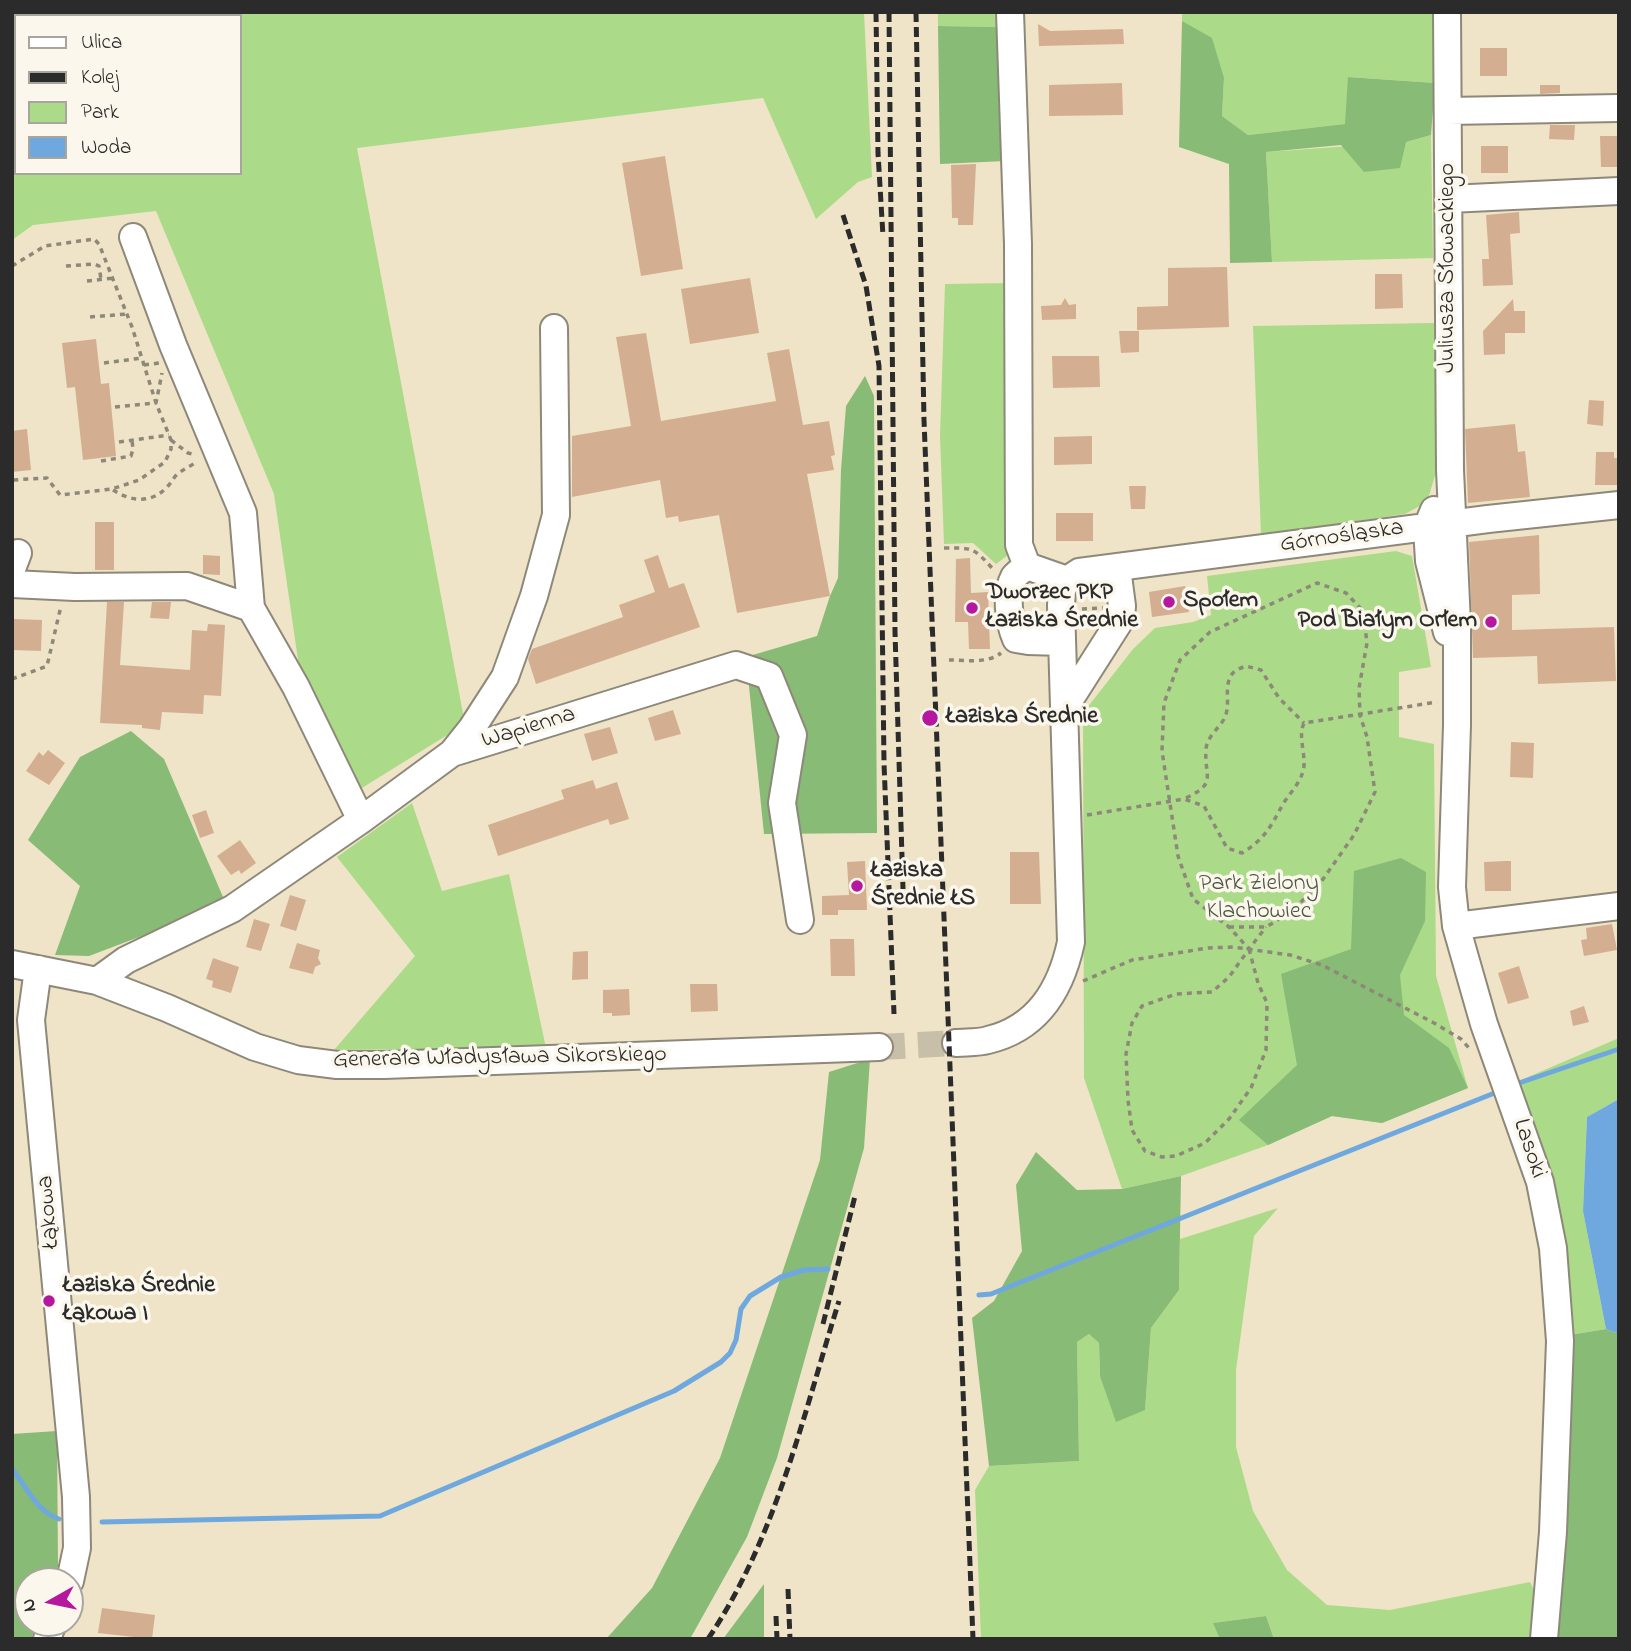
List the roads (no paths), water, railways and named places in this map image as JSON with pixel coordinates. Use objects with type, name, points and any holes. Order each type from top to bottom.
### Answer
[{"type":"street","points":[[1010,12],[1018,244],[1019,545],[1019,576],[1009,594],[1011,628],[1016,639],[1062,642]]},
{"type":"street","name":"Juliusza Słowackiego","points":[[1440,525],[1450,470],[1447,12]]},
{"type":"street","points":[[1448,111],[1619,108]]},
{"type":"street","points":[[1449,200],[1619,191]]},
{"type":"street","points":[[133,237],[178,357],[243,513],[251,608],[296,687],[361,820]]},
{"type":"street","points":[[452,753],[472,728],[505,677],[534,596],[556,515],[554,328]]},
{"type":"street","name":"Górnośląska","points":[[1067,580],[1079,572],[1440,525],[1619,505]]},
{"type":"street","name":"Lasoki","points":[[1440,525],[1457,624],[1452,861],[1456,926],[1484,1024],[1540,1182],[1553,1248],[1560,1341],[1553,1532],[1544,1639]]},
{"type":"street","points":[[1065,707],[1121,619],[1117,568]]},
{"type":"street","points":[[956,1043],[988,1041],[1020,1027],[1038,1012],[1053,996],[1066,968],[1071,942],[1061,605],[1062,590],[1067,580],[1019,576]]},
{"type":"street","points":[[12,584],[75,587],[187,586],[251,608]]},
{"type":"street","name":"Wapienna","points":[[97,981],[126,960],[232,909],[452,753],[736,665],[769,676],[793,735],[782,803],[800,920]]},
{"type":"street","points":[[1456,926],[1619,906]]},
{"type":"street","name":"Generała Władysława Sikorskiego","points":[[25,966],[97,981],[255,1047],[298,1060],[337,1065],[879,1046]]},
{"type":"street","name":"Łąkowa","points":[[25,966],[76,1497],[77,1548],[73,1567]]},
{"type":"water","points":[[1619,1099],[1619,1334],[1606,1329],[1583,1211],[1587,1117]]},
{"type":"waterway","points":[[1519,1083],[1619,1049]]},
{"type":"waterway","points":[[979,1295],[991,1294],[1492,1094]]},
{"type":"waterway","points":[[102,1522],[380,1516],[674,1391],[721,1362],[730,1353],[736,1340],[741,1309],[750,1296],[781,1277],[804,1270],[828,1269]]},
{"type":"waterway","points":[[12,1469],[38,1504],[59,1519]]},
{"type":"tunnel","points":[[879,1047],[956,1043]]},
{"type":"railway","points":[[876,12],[878,153],[883,236]]},
{"type":"railway","points":[[889,12],[895,632],[903,889]]},
{"type":"railway","points":[[916,12],[924,420],[973,1639]]},
{"type":"railway","points":[[843,215],[866,286],[879,366],[884,763],[894,1014]]},
{"type":"railway","points":[[823,1324],[855,1196]]},
{"type":"railway","points":[[708,1639],[732,1600],[770,1518],[800,1432],[839,1301]]},
{"type":"railway","points":[[788,1589],[790,1639]]},
{"type":"railway","points":[[776,1616],[777,1639]]},
{"type":"place","name":"Społem","points":[[1169,602]]},
{"type":"place","name":"Dworzec PKP Łaziska Średnie","points":[[972,608]]},
{"type":"place","name":"Pod Białym Orłem","points":[[1491,622]]},
{"type":"place","name":"Łaziska Średnie","points":[[930,718]]},
{"type":"place","name":"Łaziska Średnie ŁS","points":[[857,886]]},
{"type":"place","name":"Łaziska Średnie Łąkowa I","points":[[49,1301]]},
{"type":"park label","name":"Park Zielony Klachowiec","points":[[1259,899]]}]
